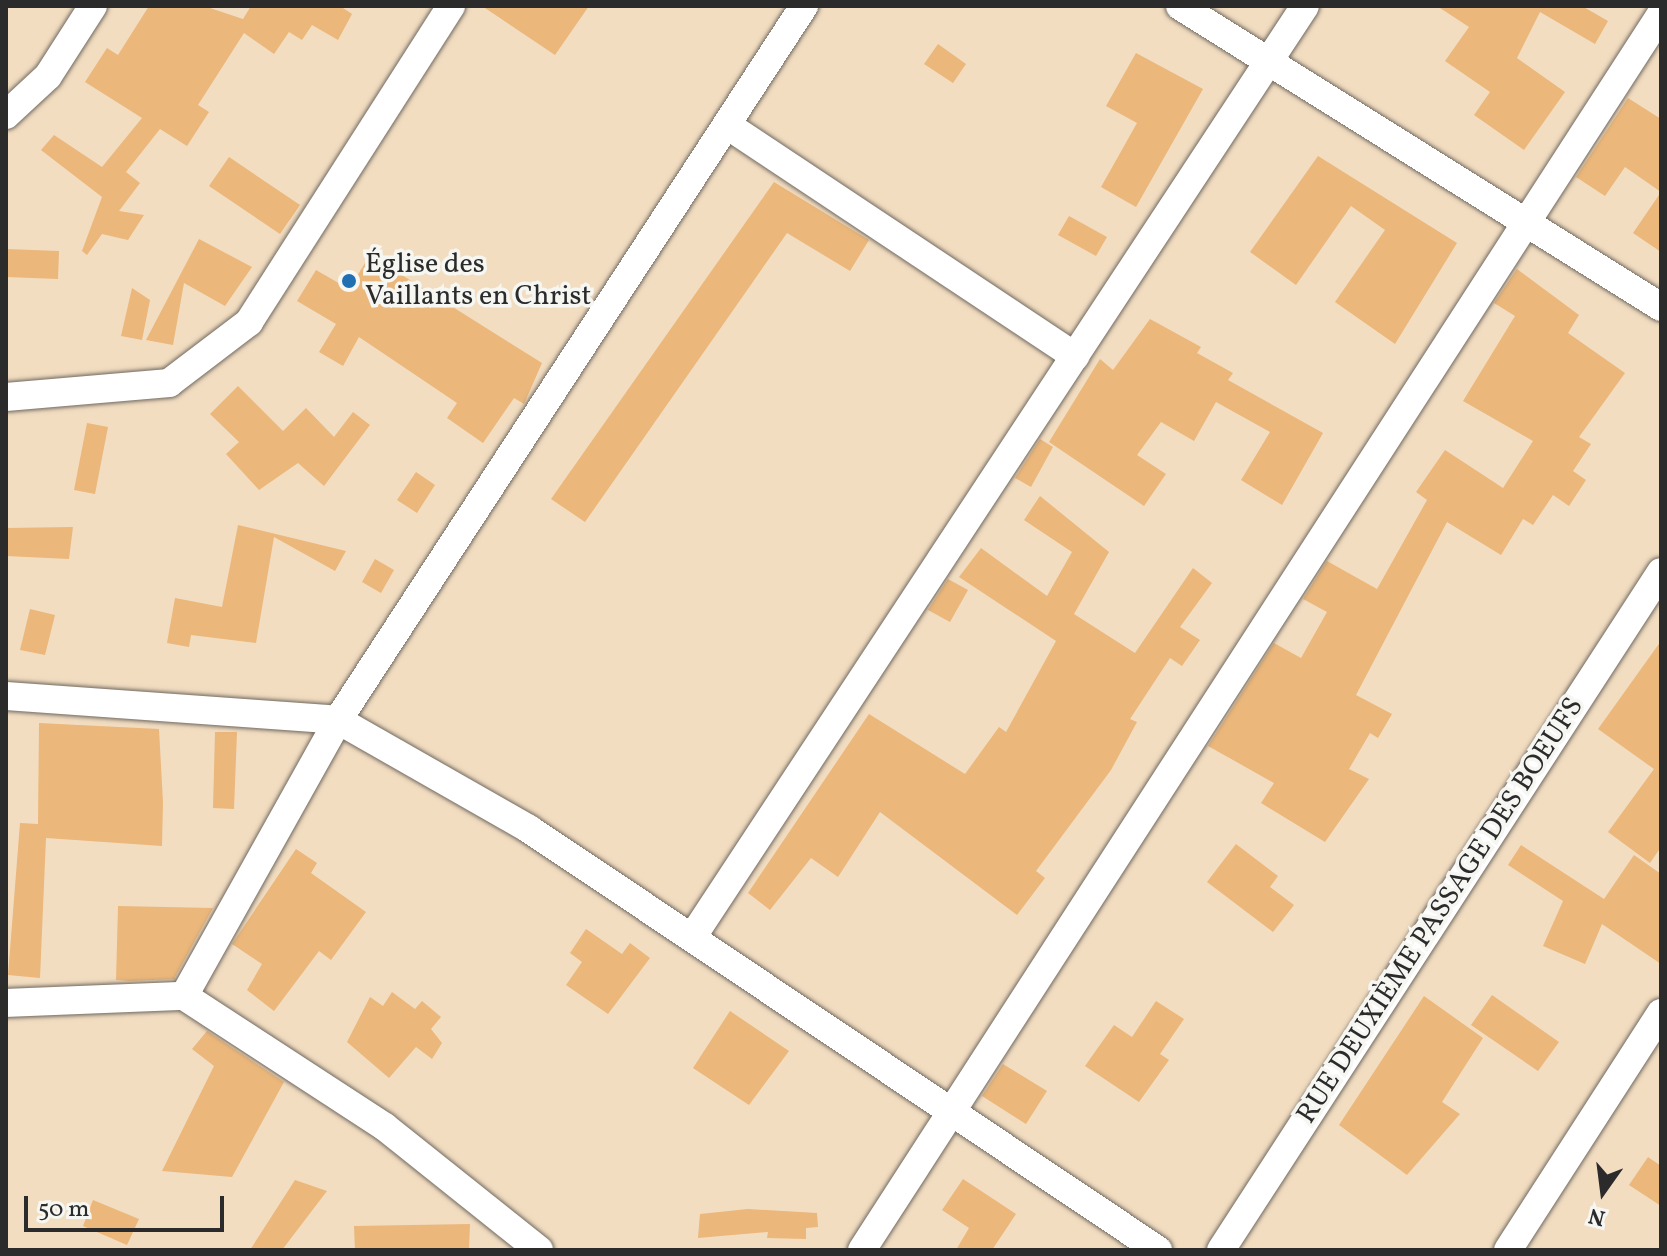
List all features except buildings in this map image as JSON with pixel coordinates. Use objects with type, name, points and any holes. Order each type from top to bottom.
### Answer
[{"type":"street","points":[[6,115],[48,76],[93,6]]},
{"type":"street","points":[[6,397],[169,383],[249,322],[451,6]]},
{"type":"street","points":[[184,996],[338,720],[804,6]]},
{"type":"street","points":[[1180,6],[1661,307]]},
{"type":"street","points":[[693,936],[1305,6]]},
{"type":"street","points":[[862,1250],[1661,14]]},
{"type":"street","points":[[727,125],[1075,356]]},
{"type":"street","name":"RUE DEUXIÈME PASSAGE DES BOEUFS","points":[[1221,1250],[1661,572]]},
{"type":"street","points":[[6,696],[338,720],[517,821],[1158,1250]]},
{"type":"street","points":[[6,1003],[184,996],[385,1127],[539,1250]]},
{"type":"street","points":[[1508,1250],[1661,1013]]},
{"type":"place","name":"Église des Vaillants en Christ","points":[[349,281]]}]
